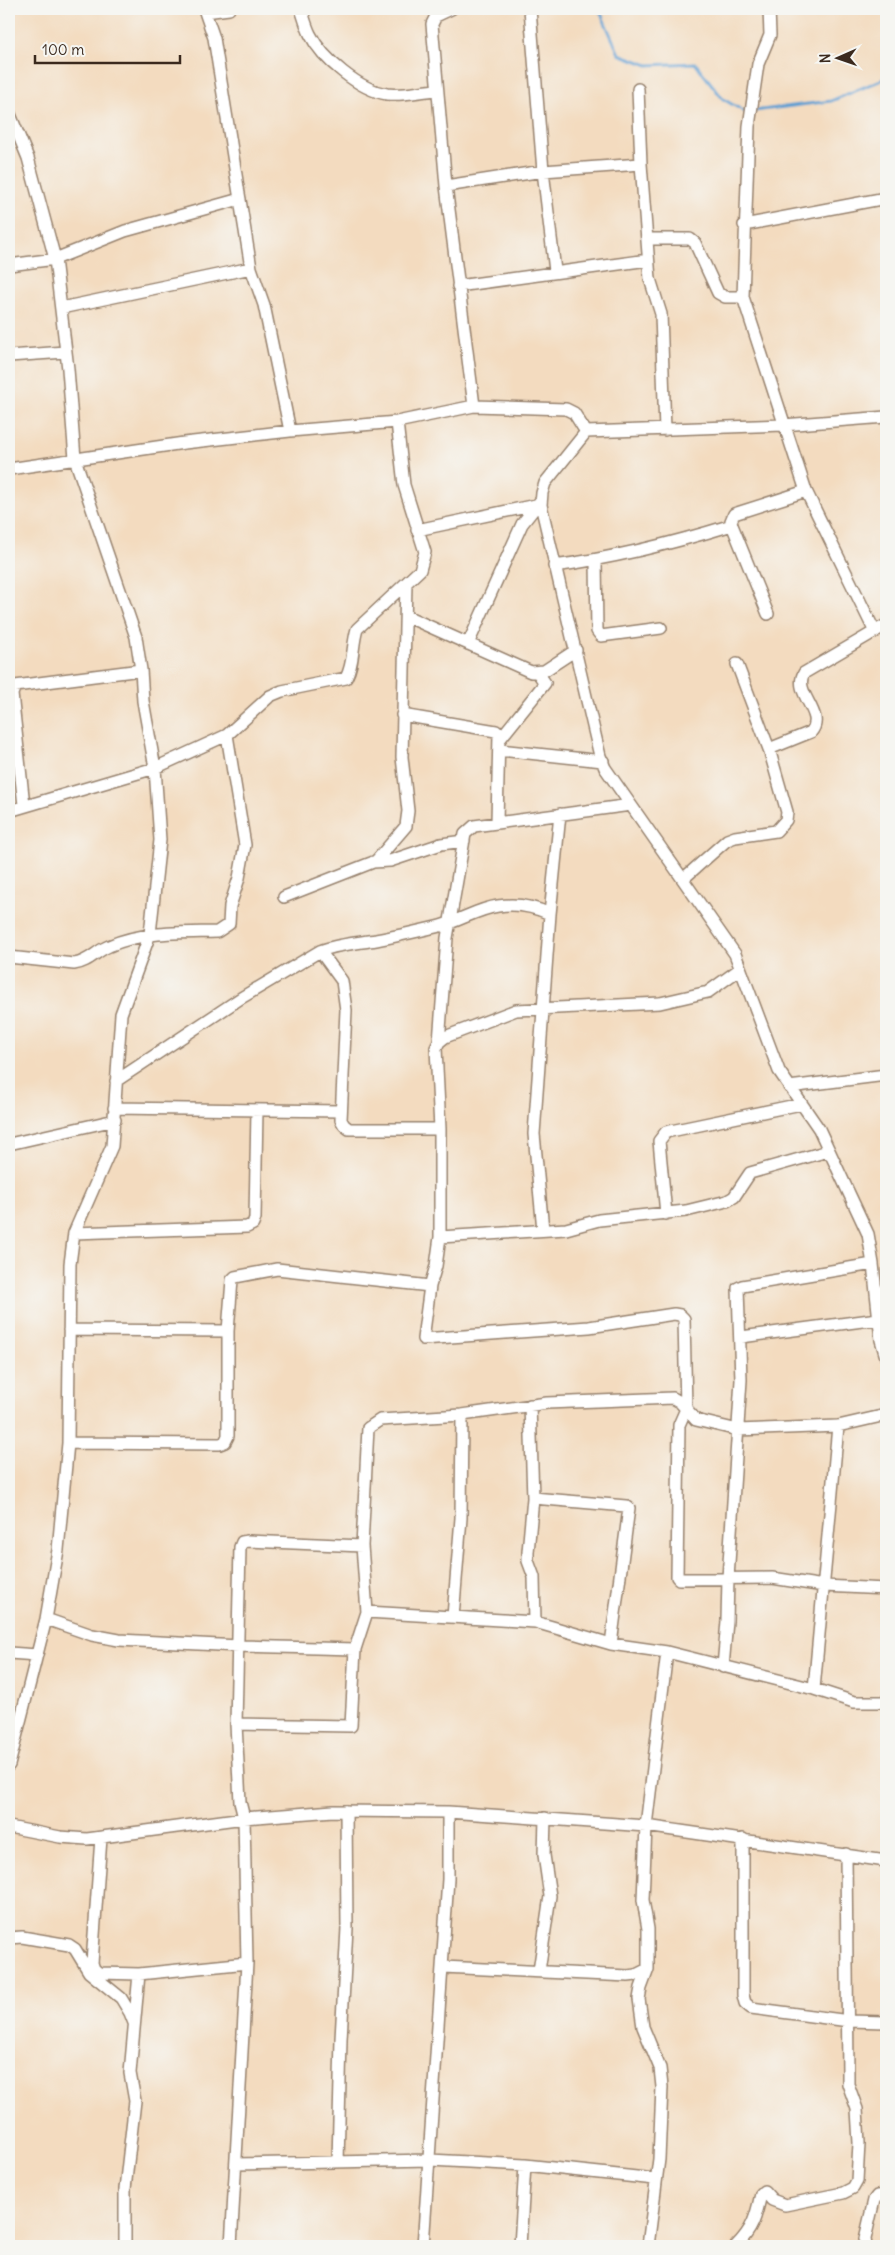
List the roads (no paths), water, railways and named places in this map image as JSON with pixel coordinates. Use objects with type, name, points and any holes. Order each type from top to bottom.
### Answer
[{"type":"street","points":[[229,9],[205,10],[214,38],[251,268],[264,305],[290,431]]},
{"type":"street","points":[[302,9],[310,34],[318,47],[348,76],[374,91],[389,94],[437,90]]},
{"type":"street","points":[[451,9],[436,16],[432,24],[446,186],[474,406]]},
{"type":"street","points":[[530,9],[543,171],[555,271]]},
{"type":"street","points":[[770,9],[770,35],[758,64],[749,126],[744,225],[743,297],[806,491],[875,632]]},
{"type":"street","points":[[638,90],[648,260],[650,279],[661,314],[665,430]]},
{"type":"street","points":[[9,1764],[38,1655],[58,1550],[68,1443],[70,1264],[74,1233],[112,1146],[122,1007],[150,934],[160,840],[155,768],[143,701],[136,637],[74,459],[55,259],[28,158],[10,116]]},
{"type":"street","points":[[446,186],[543,171],[641,164]]},
{"type":"street","points":[[744,225],[886,198]]},
{"type":"street","points":[[9,265],[55,259],[126,231],[240,200]]},
{"type":"street","points":[[646,239],[690,239],[695,243],[718,293],[725,297],[743,297]]},
{"type":"street","points":[[458,286],[555,271],[648,260]]},
{"type":"street","points":[[60,308],[251,268]]},
{"type":"street","points":[[9,356],[65,352]]},
{"type":"street","points":[[9,469],[290,431],[397,422],[474,406],[566,409],[574,413],[586,432]]},
{"type":"street","points":[[468,644],[522,524],[539,503],[545,483],[586,432],[784,425],[886,417]]},
{"type":"street","points":[[9,811],[24,805],[155,768],[227,736],[270,696],[282,691],[346,678],[350,672],[353,640],[357,629],[420,570],[424,561],[425,552],[404,485],[397,422]]},
{"type":"street","points":[[768,614],[732,525],[734,514],[806,491]]},
{"type":"street","points":[[418,530],[539,503]]},
{"type":"street","points":[[539,503],[603,761],[631,805],[731,949],[772,1056],[789,1087],[819,1129],[868,1234],[878,1319],[884,1340],[886,1357]]},
{"type":"street","points":[[554,566],[596,561],[669,545],[732,525]]},
{"type":"street","points":[[596,561],[597,631],[599,634],[601,636],[661,628]]},
{"type":"street","points":[[284,897],[373,862],[382,856],[406,826],[408,818],[402,763],[402,715],[406,583]]},
{"type":"street","points":[[406,616],[538,673],[545,683],[500,744]]},
{"type":"street","points":[[769,749],[811,732],[814,728],[815,718],[801,685],[801,678],[804,674],[886,625]]},
{"type":"street","points":[[538,673],[576,650]]},
{"type":"street","points":[[682,879],[726,840],[776,831],[782,826],[787,812],[769,749],[737,664]]},
{"type":"street","points":[[24,805],[12,694],[15,686],[141,670]]},
{"type":"street","points":[[402,715],[496,731],[500,744],[497,822]]},
{"type":"street","points":[[9,958],[74,964],[84,962],[108,946],[150,934],[217,932],[229,924],[230,906],[239,878],[245,845],[227,736]]},
{"type":"street","points":[[500,744],[603,761]]},
{"type":"street","points":[[631,805],[474,826],[465,834],[450,924],[439,1042],[436,1048],[440,1129],[440,1237],[422,1336],[426,1340],[580,1327],[674,1314],[680,1315],[684,1319],[686,1409],[679,1425],[676,1574],[679,1579],[772,1578],[824,1586],[886,1589]]},
{"type":"street","points":[[543,1230],[534,1144],[545,1009],[550,914],[560,814]]},
{"type":"street","points":[[373,862],[390,860],[441,844],[464,841]]},
{"type":"street","points":[[116,1081],[241,998],[320,950],[332,946],[399,936],[450,924],[471,914],[497,906],[519,904],[535,907],[550,914]]},
{"type":"street","points":[[320,950],[342,980],[346,1010],[341,1111],[341,1120],[344,1125],[349,1129],[440,1129]]},
{"type":"street","points":[[439,1042],[446,1037],[516,1010],[660,1003],[708,992],[740,969]]},
{"type":"street","points":[[789,1087],[886,1075]]},
{"type":"street","points":[[666,1214],[659,1141],[666,1132],[801,1104]]},
{"type":"street","points":[[114,1108],[341,1111]]},
{"type":"street","points":[[74,1233],[231,1228],[247,1227],[253,1224],[255,1218],[257,1110]]},
{"type":"street","points":[[9,1144],[115,1120]]},
{"type":"street","points":[[440,1237],[566,1229],[598,1220],[666,1214],[727,1201],[734,1197],[750,1173],[828,1151]]},
{"type":"street","points":[[723,1667],[738,1430],[741,1337],[738,1288],[873,1264]]},
{"type":"street","points":[[68,1443],[220,1444],[226,1442],[228,1436],[228,1332],[232,1280],[235,1277],[277,1269],[430,1286]]},
{"type":"street","points":[[741,1337],[878,1319]]},
{"type":"street","points":[[69,1330],[228,1332]]},
{"type":"street","points":[[236,1724],[351,1726],[355,1649],[367,1612],[362,1546],[368,1428],[380,1420],[462,1414],[580,1400],[673,1398],[680,1402],[696,1420]]},
{"type":"street","points":[[530,1405],[533,1498],[528,1561],[534,1577],[535,1622]]},
{"type":"street","points":[[453,1617],[462,1512],[462,1414]]},
{"type":"street","points":[[679,1425],[696,1420],[738,1430],[838,1426],[886,1414]]},
{"type":"street","points":[[814,1689],[838,1426]]},
{"type":"street","points":[[533,1498],[626,1506],[629,1508],[612,1644]]},
{"type":"street","points":[[231,2246],[247,1963],[244,1818],[240,1802],[236,1724],[240,1547],[242,1542],[362,1546]]},
{"type":"street","points":[[367,1612],[535,1622],[612,1644],[667,1652],[814,1689],[854,1702],[866,1704],[886,1702]]},
{"type":"street","points":[[46,1619],[92,1635],[112,1639],[239,1646],[355,1649]]},
{"type":"street","points":[[648,2246],[659,2159],[662,2087],[660,2068],[643,2027],[640,2014],[640,1988],[648,1969],[648,1929],[643,1900],[646,1826],[667,1652]]},
{"type":"street","points":[[9,1653],[38,1655]]},
{"type":"street","points":[[338,2162],[341,2039],[347,1928],[346,1810]]},
{"type":"street","points":[[9,1827],[60,1837],[101,1838],[244,1818],[346,1810],[448,1812],[646,1826],[886,1861]]},
{"type":"street","points":[[424,2246],[448,1879],[448,1812]]},
{"type":"street","points":[[539,1971],[550,1896],[544,1855],[545,1818]]},
{"type":"street","points":[[101,1838],[92,1964],[99,1973],[139,1974],[247,1963]]},
{"type":"street","points":[[743,1840],[743,1996],[745,2003],[751,2008],[849,2021],[886,2022]]},
{"type":"street","points":[[736,2246],[751,2227],[755,2219],[761,2194],[764,2191],[772,2200],[786,2205],[843,2194],[853,2188],[857,2181],[859,2143],[857,2109],[848,2084],[849,2021],[846,1854]]},
{"type":"street","points":[[9,1938],[22,1937],[69,1945],[75,1949],[89,1972],[120,1998],[130,2012],[135,2025]]},
{"type":"street","points":[[443,1967],[628,1976],[636,1975],[648,1969]]},
{"type":"street","points":[[125,2246],[125,2189],[135,2102],[130,2073],[139,1974]]},
{"type":"street","points":[[236,2164],[430,2160],[525,2165],[655,2180]]},
{"type":"street","points":[[520,2246],[525,2165]]},
{"type":"street","points":[[866,2246],[865,2239],[874,2200],[877,2196],[886,2195]]},
{"type":"waterway","points":[[599,9],[619,54],[648,65],[695,63],[723,99],[745,112],[748,111]]},
{"type":"waterway","points":[[754,111],[831,101],[886,78]]}]
